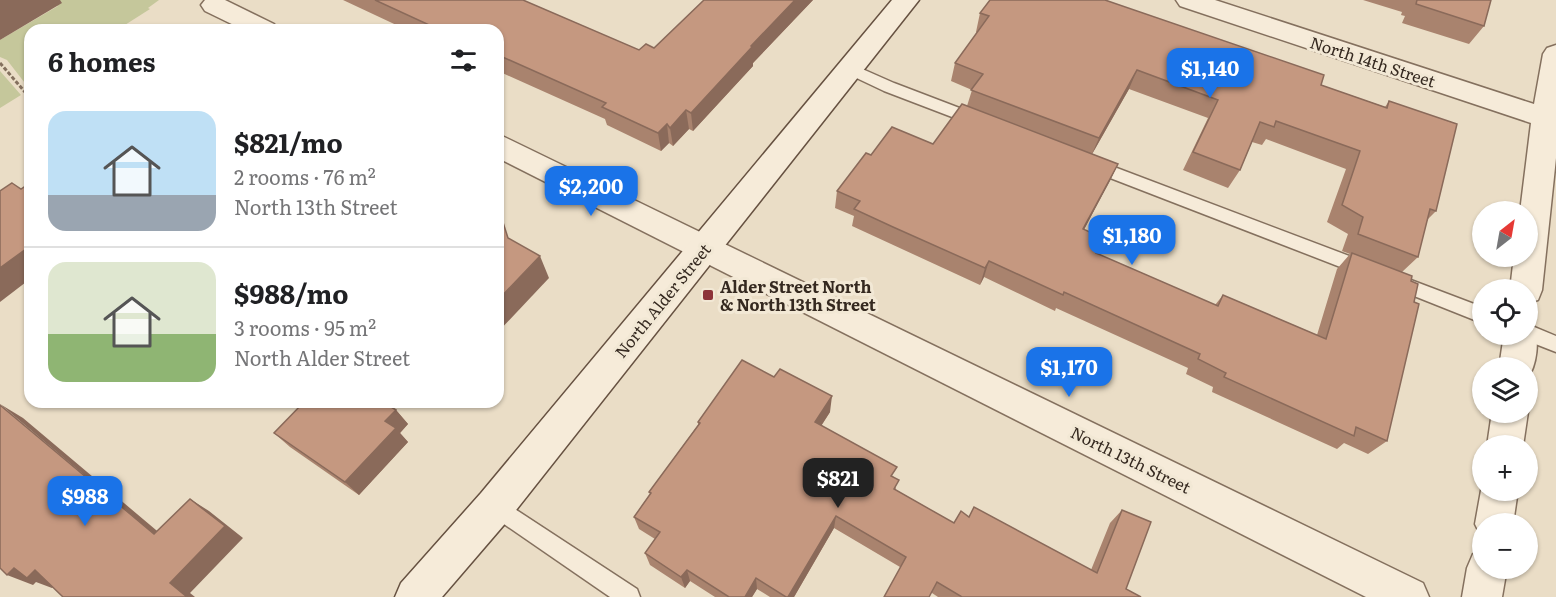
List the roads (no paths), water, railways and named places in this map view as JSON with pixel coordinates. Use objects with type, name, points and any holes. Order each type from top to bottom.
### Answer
[{"type":"street","name":"North Alder Street","points":[[415,597],[495,506],[906,0]]},
{"type":"street","name":"North 14th Street","points":[[1189,0],[1551,120]]},
{"type":"street","points":[[214,5],[253,24]]},
{"type":"street","points":[[1528,279],[1551,120],[1556,54]]},
{"type":"street","name":"North 13th Street","points":[[504,148],[1409,597]]},
{"type":"street","points":[[1482,597],[1486,579]]},
{"type":"lane","points":[[851,69],[890,87],[990,126]]},
{"type":"lane","points":[[1080,160],[1472,311]]},
{"type":"lane","points":[[1538,337],[1556,344]]},
{"type":"lane","points":[[495,506],[628,597]]},
{"type":"place","name":"Alder Street North & North 13th Street","points":[[708,295]]}]
